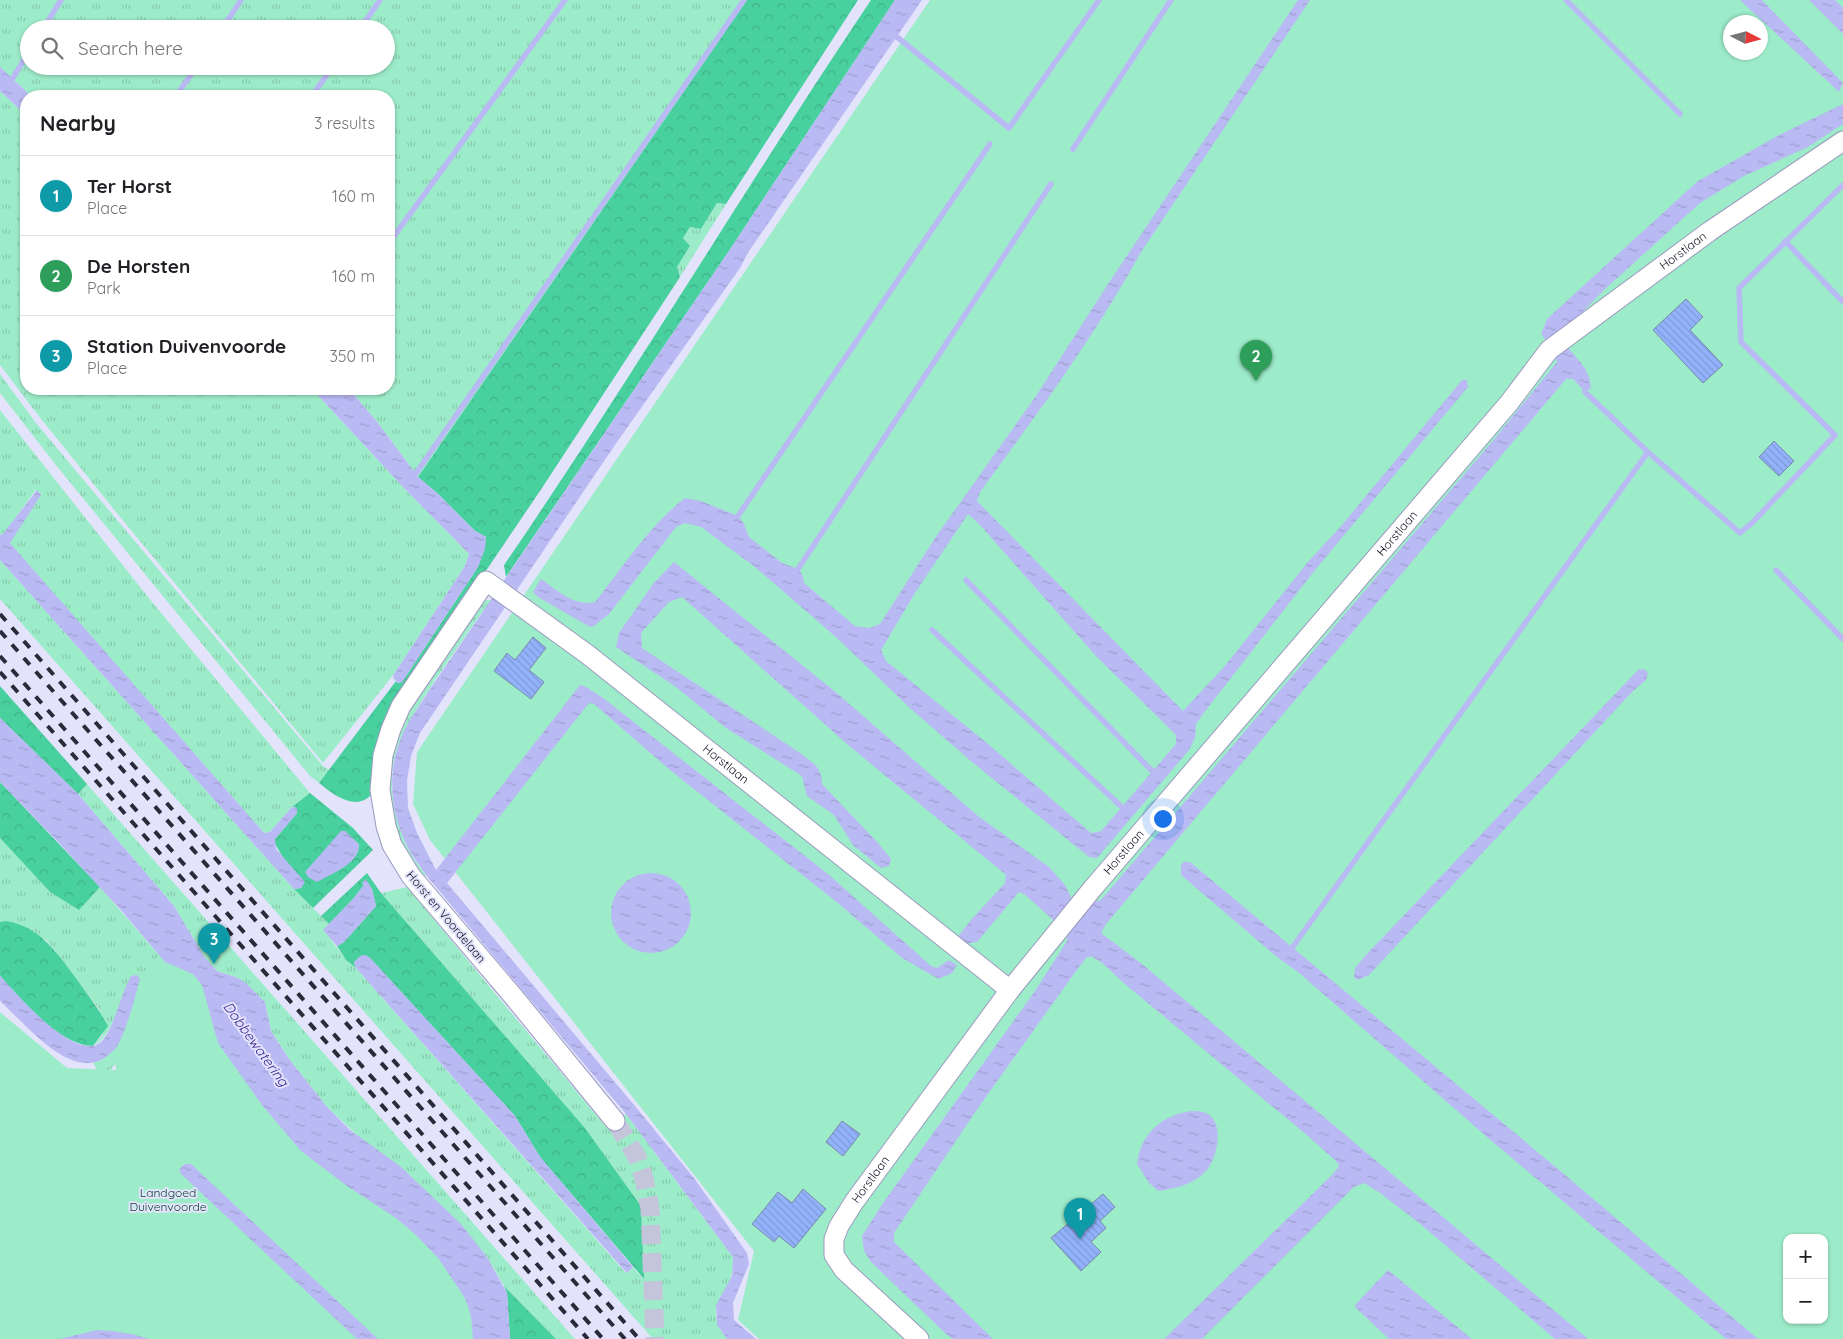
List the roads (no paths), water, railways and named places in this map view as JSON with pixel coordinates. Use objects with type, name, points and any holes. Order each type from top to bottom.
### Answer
[{"type":"street","name":"Horstlaan","points":[[919,1339],[844,1270],[834,1255],[834,1239],[839,1226],[854,1202],[1010,990],[1080,903],[1509,404],[1556,345],[1710,231],[1843,141]]},
{"type":"street","name":"Horstlaan","points":[[488,583],[587,654],[1010,990]]},
{"type":"street","name":"Horst en Voordelaan","points":[[488,583],[401,706],[391,729],[383,756],[380,790],[386,826],[392,845],[411,876],[513,996],[615,1121]]},
{"type":"water","points":[[895,0],[922,0],[749,251],[740,268],[617,442],[420,733],[411,756],[407,781],[408,808],[417,833],[436,870],[580,685],[586,687],[603,698],[828,874],[931,966],[937,968],[949,960],[957,965],[952,973],[939,979],[902,958],[839,904],[670,770],[594,704],[589,703],[447,883],[694,1178],[747,1253],[749,1264],[733,1303],[734,1320],[756,1339],[727,1339],[717,1325],[716,1305],[732,1276],[733,1257],[626,1114],[415,860],[398,823],[393,795],[393,766],[404,732],[428,692],[731,248]]},
{"type":"water","points":[[1298,0],[1310,0],[1141,252],[1085,344],[980,492],[977,501],[1183,711],[1224,667],[1308,562],[1342,525],[1462,380],[1467,380],[1468,387],[1315,570],[1196,724],[1195,738],[1189,750],[1097,858],[1089,857],[972,762],[911,709],[837,638],[755,567],[701,527],[685,523],[676,527],[609,614],[594,626],[590,627],[538,597],[533,592],[541,579],[573,600],[587,603],[595,602],[648,534],[685,498],[701,501],[738,516],[743,522],[749,537],[782,563],[798,569],[802,574],[804,583],[855,626],[870,628],[880,624],[935,538],[1036,396],[1108,284]],"holes":[[[968,514],[980,525],[1095,655],[1176,735],[1176,744],[1101,831],[1091,833],[988,744],[886,661],[881,650],[915,593]]]},
{"type":"water","points":[[1740,0],[1762,0],[1843,83],[1839,92],[1768,26],[1768,15],[1756,15]]},
{"type":"water","points":[[1809,0],[1835,0],[1843,8],[1843,34]]},
{"type":"water","points":[[0,67],[25,90],[20,90],[20,109],[0,91]]},
{"type":"water","points":[[1843,104],[1843,124],[1808,147],[1744,176],[1700,203],[1604,290],[1559,336],[1583,366],[1590,380],[1591,388],[1585,392],[1573,379],[1566,379],[1106,924],[1101,933],[1142,964],[1588,1339],[1555,1339],[1418,1222],[1364,1183],[1354,1187],[1202,1339],[1164,1339],[1339,1166],[1308,1136],[1126,985],[1101,962],[1091,956],[1086,958],[1076,971],[978,1108],[894,1233],[894,1242],[993,1339],[953,1339],[871,1262],[864,1251],[862,1236],[883,1203],[1035,991],[1067,941],[1067,932],[1024,894],[1019,892],[977,942],[964,944],[957,938],[1005,883],[1006,875],[848,745],[682,597],[669,602],[641,633],[642,648],[814,764],[821,774],[822,784],[891,859],[889,866],[881,868],[853,845],[834,815],[807,796],[802,776],[726,728],[676,687],[616,647],[619,633],[653,584],[674,562],[838,694],[978,816],[1049,867],[1065,885],[1073,901],[1092,903],[1101,900],[1496,437],[1557,362],[1552,348],[1541,334],[1547,319],[1698,181],[1779,135]]},
{"type":"water","points":[[318,395],[354,395],[378,423],[418,477],[475,531],[486,537],[485,549],[478,567],[402,682],[398,683],[393,678],[394,674],[465,566],[469,554],[405,489]]},
{"type":"water","points":[[37,490],[41,495],[10,543],[264,833],[270,832],[292,807],[297,808],[297,813],[275,839],[276,849],[305,882],[301,888],[294,889],[0,560],[0,534],[2,535]]},
{"type":"water","points":[[1639,669],[1646,670],[1648,674],[1646,680],[1632,692],[1369,975],[1358,980],[1354,977],[1355,968],[1365,956]]},
{"type":"water","name":"Dobbewatering","points":[[0,718],[78,794],[174,906],[205,958],[217,971],[238,978],[265,1002],[271,1031],[289,1059],[327,1107],[350,1130],[400,1166],[461,1224],[487,1257],[507,1293],[510,1339],[473,1339],[471,1316],[465,1298],[438,1258],[396,1218],[347,1186],[301,1151],[262,1105],[218,1043],[202,985],[193,974],[165,962],[120,909],[0,782]]},
{"type":"water","points":[[341,831],[345,831],[359,844],[355,857],[344,867],[317,882],[308,877],[305,872]]},
{"type":"water","points":[[1184,862],[1190,862],[1558,1169],[1758,1339],[1726,1339],[1494,1143],[1298,972],[1277,957],[1181,875],[1181,865]]},
{"type":"water","points":[[643,873],[659,873],[680,884],[691,905],[691,921],[680,942],[659,953],[643,953],[629,947],[617,935],[611,921],[611,905],[617,891],[629,879]]},
{"type":"water","points":[[366,879],[372,889],[376,906],[344,942],[337,946],[323,930],[353,899],[364,885],[362,883]]},
{"type":"water","points":[[365,955],[370,958],[515,1116],[540,1157],[633,1267],[627,1273],[356,968],[354,962],[360,956]]},
{"type":"water","points":[[137,975],[140,979],[130,1015],[120,1041],[107,1056],[93,1063],[79,1062],[49,1047],[0,1001],[0,976],[33,1011],[64,1037],[79,1044],[92,1046],[103,1040],[107,1034],[131,976]]},
{"type":"water","points":[[1191,1111],[1203,1112],[1215,1122],[1218,1138],[1214,1156],[1207,1170],[1197,1179],[1178,1187],[1158,1191],[1149,1183],[1137,1164],[1143,1143],[1154,1128],[1162,1122],[1180,1113]]},
{"type":"water","points":[[185,1164],[191,1164],[378,1339],[357,1339],[181,1174],[179,1169]]},
{"type":"water","points":[[1388,1270],[1472,1339],[1389,1339],[1355,1305]]},
{"type":"water","points":[[97,1330],[136,1335],[149,1339],[60,1339]]},
{"type":"waterway","points":[[49,20],[61,0]]},
{"type":"waterway","points":[[228,20],[241,0]]},
{"type":"waterway","points":[[366,20],[380,0]]},
{"type":"waterway","points":[[395,235],[565,0]]},
{"type":"waterway","points":[[412,479],[744,0]]},
{"type":"waterway","points":[[897,37],[1009,128],[1099,0]]},
{"type":"waterway","points":[[1073,149],[1171,0]]},
{"type":"waterway","points":[[1566,0],[1680,114]]},
{"type":"waterway","points":[[9,84],[20,66]]},
{"type":"waterway","points":[[180,90],[191,75]]},
{"type":"waterway","points":[[316,90],[327,75]]},
{"type":"waterway","points":[[738,516],[990,144]]},
{"type":"waterway","points":[[798,569],[1051,184]]},
{"type":"waterway","points":[[1585,392],[1648,452],[1740,533],[1752,523],[1835,435],[1741,342],[1739,288],[1843,185]]},
{"type":"waterway","points":[[1785,241],[1843,302]]},
{"type":"waterway","points":[[1292,948],[1648,452]]},
{"type":"waterway","points":[[1776,570],[1843,639]]},
{"type":"waterway","points":[[966,580],[1155,774]]},
{"type":"waterway","points":[[932,630],[1125,810]]},
{"type":"tunnel","points":[[615,1121],[637,1157],[644,1178],[650,1209],[655,1339]]},
{"type":"railway","points":[[0,614],[639,1339]]},
{"type":"railway","points":[[0,631],[625,1339]]},
{"type":"railway","points":[[0,656],[603,1339]]},
{"type":"railway","points":[[0,672],[588,1339]]},
{"type":"place","name":"De Horsten","points":[[1256,381]]},
{"type":"place","name":"Station Duivenvoorde","points":[[214,964]]},
{"type":"place","name":"Ter Horst","points":[[1080,1239]]},
{"type":"park label","name":"Landgoed Duivenvoorde","points":[[168,1200]]}]
